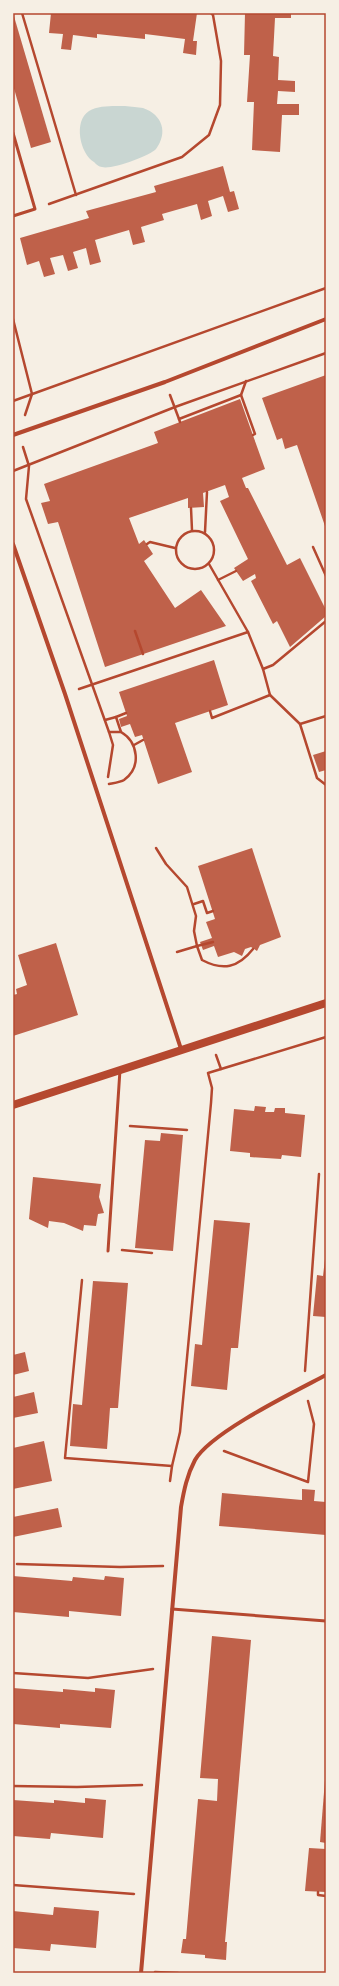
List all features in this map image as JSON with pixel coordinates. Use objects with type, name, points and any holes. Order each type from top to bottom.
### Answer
[{"type":"main road","points":[[13,1105],[326,1003]]},
{"type":"street","points":[[13,434],[165,382],[326,318]]},
{"type":"street","points":[[13,544],[65,694],[181,1049]]},
{"type":"street","points":[[141,1972],[181,1507],[186,1478],[196,1458],[207,1444],[233,1427],[326,1374]]},
{"type":"lane","points":[[13,133],[35,210],[13,216]]},
{"type":"lane","points":[[108,1251],[120,1070]]},
{"type":"lane","points":[[172,1609],[326,1621]]},
{"type":"path","points":[[22,13],[76,194]]},
{"type":"path","points":[[35,210],[182,157],[209,135],[220,105],[221,61],[213,15],[211,13]]},
{"type":"path","points":[[13,401],[326,288]]},
{"type":"path","points":[[13,319],[32,394],[20,432],[29,466],[26,499],[93,684],[113,745],[107,785],[124,780],[131,773],[136,759],[134,745],[129,737],[121,732],[109,732]]},
{"type":"path","points":[[13,472],[175,407],[326,353]]},
{"type":"path","points":[[246,382],[241,395],[256,434],[253,435]]},
{"type":"path","points":[[175,407],[179,420],[241,395]]},
{"type":"path","points":[[175,548],[182,563],[189,568],[204,567],[209,564],[213,558],[214,549],[205,532],[207,492]]},
{"type":"path","points":[[191,508],[192,530]]},
{"type":"path","points":[[175,548],[183,533],[192,530],[205,532]]},
{"type":"path","points":[[147,544],[150,542],[175,548]]},
{"type":"path","points":[[313,546],[326,576]]},
{"type":"path","points":[[209,564],[248,632],[263,669],[270,695],[300,724],[317,778],[326,785]]},
{"type":"path","points":[[218,580],[236,571]]},
{"type":"path","points":[[263,669],[272,665],[310,632],[326,621]]},
{"type":"path","points":[[135,631],[143,654]]},
{"type":"path","points":[[65,694],[248,632]]},
{"type":"path","points":[[210,711],[212,718],[270,695]]},
{"type":"path","points":[[105,720],[126,713]]},
{"type":"path","points":[[300,724],[326,716]]},
{"type":"path","points":[[116,717],[121,732]]},
{"type":"path","points":[[134,745],[143,740]]},
{"type":"path","points":[[156,848],[166,864],[187,887],[194,904],[196,916],[194,931],[202,960],[213,965],[224,966],[239,963],[253,949]]},
{"type":"path","points":[[194,904],[203,901],[207,913],[213,911]]},
{"type":"path","points":[[177,952],[213,942]]},
{"type":"path","points":[[170,1482],[180,1432],[210,1119],[212,1088],[208,1073],[326,1037]]},
{"type":"path","points":[[130,1126],[187,1130]]},
{"type":"path","points":[[207,1444],[308,1482],[314,1424],[304,1387],[320,1174]]},
{"type":"path","points":[[82,1280],[65,1458],[172,1466]]},
{"type":"path","points":[[17,1564],[120,1567],[176,1566]]},
{"type":"path","points":[[13,1673],[88,1678],[167,1666]]},
{"type":"path","points":[[13,1786],[77,1787],[157,1784]]},
{"type":"path","points":[[13,1885],[147,1895]]},
{"type":"path","points":[[318,1892],[318,1896],[326,1896]]},
{"type":"path","points":[[141,1972],[178,1973]]},
{"type":"shaded area","points":[[107,106],[143,108],[155,115],[162,125],[162,137],[160,143],[156,149],[139,159],[113,166],[100,166],[89,158],[85,152],[80,137],[81,122],[84,116],[93,109]]},
{"type":"building","points":[[13,13],[51,142],[31,148],[13,85]]},
{"type":"building","points":[[51,13],[197,13],[193,41],[197,41],[196,55],[183,53],[185,39],[145,34],[145,39],[97,34],[97,38],[73,35],[71,50],[61,49],[63,34],[49,33]]},
{"type":"building","points":[[245,13],[291,13],[291,18],[275,18],[273,56],[279,57],[278,80],[295,81],[295,92],[278,91],[277,104],[299,104],[299,115],[282,115],[280,152],[252,150],[254,102],[247,102],[250,55],[244,55]]},
{"type":"building","points":[[223,166],[230,192],[234,191],[239,209],[228,212],[223,196],[208,201],[212,216],[201,220],[197,204],[162,214],[164,220],[141,227],[145,242],[133,245],[129,230],[95,240],[101,262],[90,265],[86,248],[73,252],[78,268],[68,271],[63,255],[50,258],[55,274],[44,277],[39,261],[27,265],[20,238],[89,218],[86,211],[156,192],[154,186]]},
{"type":"building","points":[[326,375],[326,529],[297,445],[285,449],[282,438],[277,440],[262,398]]},
{"type":"building","points":[[240,399],[265,469],[242,478],[287,565],[300,558],[326,610],[326,616],[290,647],[277,621],[273,624],[251,581],[256,578],[255,574],[243,581],[234,568],[248,559],[220,501],[229,497],[225,485],[203,493],[204,507],[188,508],[188,498],[129,518],[139,544],[144,540],[153,554],[144,561],[175,608],[201,590],[226,626],[105,667],[58,522],[48,524],[41,503],[50,501],[44,484],[158,443],[154,432]]},
{"type":"building","points":[[214,660],[228,705],[175,723],[192,772],[158,784],[142,735],[135,737],[130,724],[121,727],[119,719],[127,716],[119,692]]},
{"type":"building","points":[[326,751],[326,770],[319,772],[313,755]]},
{"type":"building","points":[[252,848],[281,937],[260,945],[257,951],[251,947],[245,949],[242,956],[234,952],[218,957],[214,946],[203,950],[200,942],[212,938],[206,922],[215,919],[198,866]]},
{"type":"building","points":[[56,943],[78,1015],[13,1036],[13,995],[17,994],[16,989],[27,985],[18,955]]},
{"type":"building","points":[[255,1106],[266,1107],[265,1112],[274,1112],[275,1108],[285,1108],[285,1113],[305,1115],[301,1157],[282,1155],[281,1159],[250,1157],[250,1153],[230,1151],[234,1109],[254,1111]]},
{"type":"building","points":[[161,1133],[183,1135],[173,1251],[135,1248],[145,1140],[160,1141]]},
{"type":"building","points":[[33,1177],[101,1184],[99,1197],[104,1213],[98,1214],[96,1226],[84,1225],[83,1231],[64,1223],[49,1221],[48,1228],[29,1219]]},
{"type":"building","points":[[214,1220],[250,1223],[238,1348],[231,1348],[227,1390],[191,1386],[195,1344],[202,1345]]},
{"type":"building","points":[[325,1259],[326,1317],[313,1316],[317,1275],[323,1276]]},
{"type":"building","points":[[93,1281],[128,1283],[118,1408],[110,1408],[107,1449],[70,1446],[73,1404],[82,1405]]},
{"type":"building","points":[[25,1352],[29,1371],[13,1375],[13,1355]]},
{"type":"building","points":[[34,1392],[38,1413],[13,1418],[13,1397]]},
{"type":"building","points":[[44,1441],[52,1481],[13,1489],[13,1448]]},
{"type":"building","points":[[302,1489],[315,1490],[314,1501],[326,1502],[326,1535],[219,1526],[222,1493],[302,1500]]},
{"type":"building","points":[[58,1508],[62,1527],[13,1537],[13,1517]]},
{"type":"building","points":[[13,1576],[72,1581],[73,1577],[104,1580],[105,1576],[124,1578],[121,1616],[69,1611],[69,1617],[13,1612]]},
{"type":"building","points":[[212,1636],[251,1640],[225,1942],[227,1942],[226,1960],[205,1958],[205,1955],[181,1953],[183,1939],[186,1939],[198,1799],[217,1801],[218,1779],[200,1778]]},
{"type":"building","points":[[13,1688],[63,1692],[63,1689],[95,1692],[95,1688],[115,1690],[111,1728],[60,1724],[60,1728],[13,1724]]},
{"type":"building","points":[[326,1780],[326,1843],[320,1842]]},
{"type":"building","points":[[85,1798],[106,1800],[103,1838],[51,1833],[50,1839],[13,1836],[13,1800],[54,1803],[54,1800],[85,1803]]},
{"type":"building","points":[[309,1848],[326,1849],[326,1892],[305,1891]]},
{"type":"building","points":[[54,1907],[99,1911],[96,1948],[51,1944],[50,1951],[13,1948],[13,1911],[53,1915]]}]
